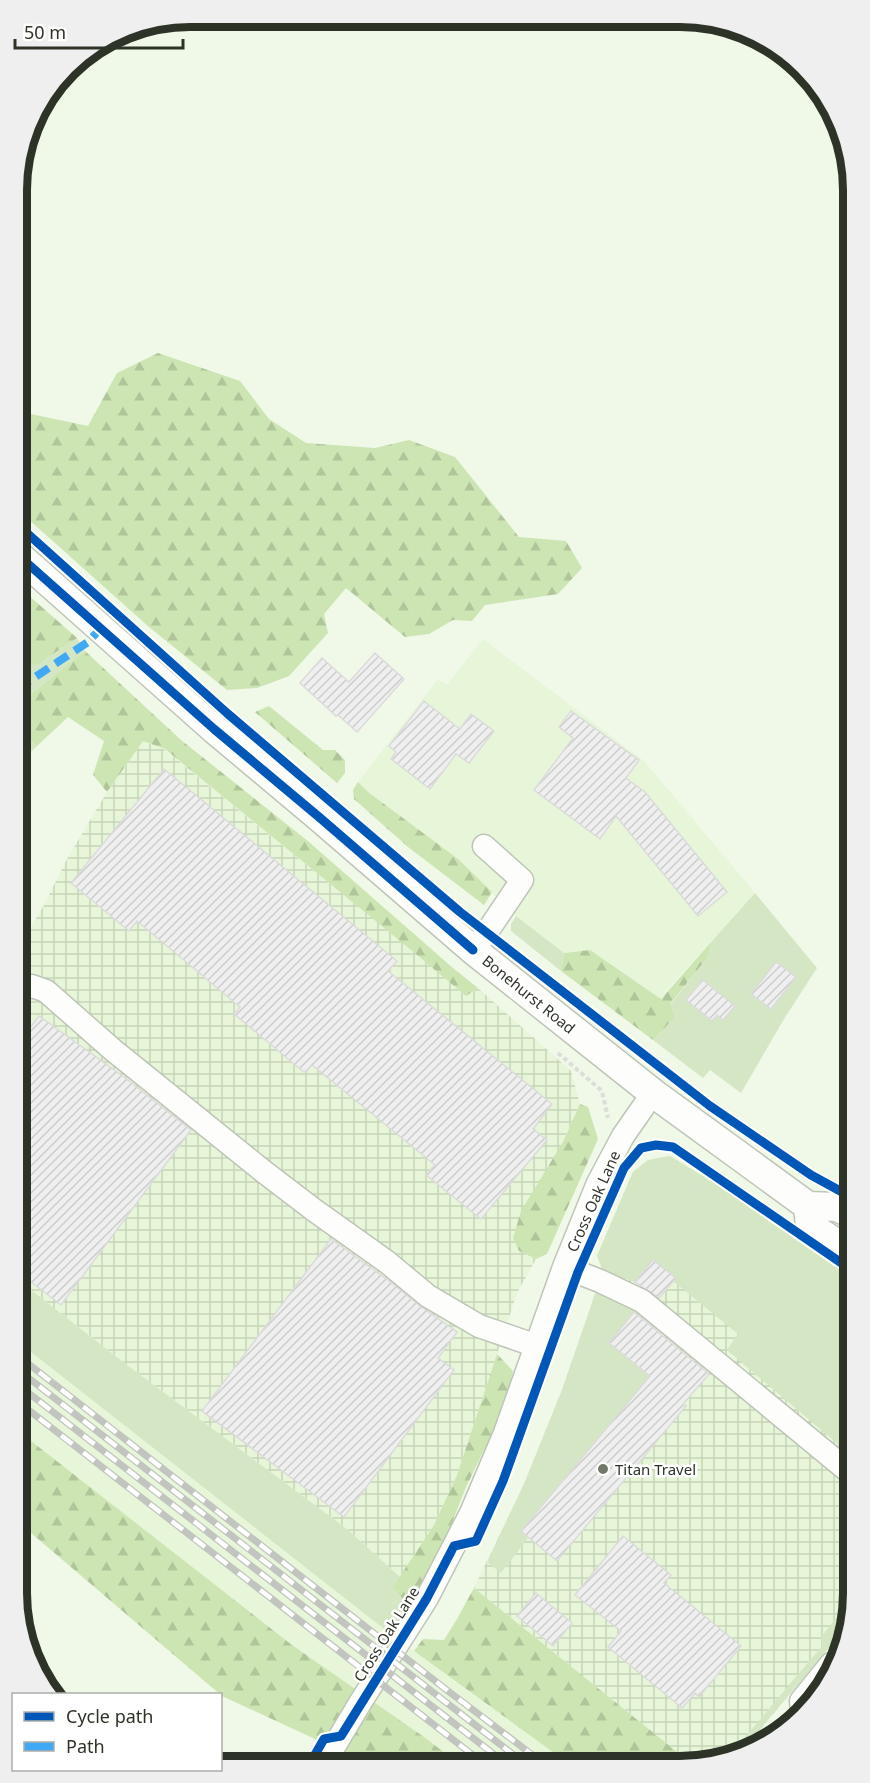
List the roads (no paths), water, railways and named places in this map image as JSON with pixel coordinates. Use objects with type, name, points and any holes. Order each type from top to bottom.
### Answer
[{"type":"main road","name":"Bonehurst Road","points":[[27,563],[214,729],[473,950],[653,1093],[808,1206]]},
{"type":"main road","points":[[843,1210],[837,1207],[808,1206],[810,1226],[843,1247]]},
{"type":"street","points":[[473,950],[522,880],[484,846]]},
{"type":"street","points":[[27,987],[32,986],[46,992],[113,1050],[263,1171],[387,1262],[428,1296],[478,1326],[537,1346]]},
{"type":"street","name":"Cross Oak Lane","points":[[329,1756],[427,1598],[471,1513],[505,1433],[564,1267],[603,1174],[623,1136],[653,1093]]},
{"type":"street","points":[[564,1267],[642,1301],[843,1467]]},
{"type":"street","points":[[801,1701],[812,1687]]},
{"type":"railway","points":[[27,1363],[534,1756]]},
{"type":"railway","points":[[27,1377],[515,1756]]},
{"type":"railway","points":[[27,1392],[496,1756]]},
{"type":"railway","points":[[27,1409],[474,1756]]},
{"type":"place","name":"Titan Travel","points":[[603,1469]]}]
